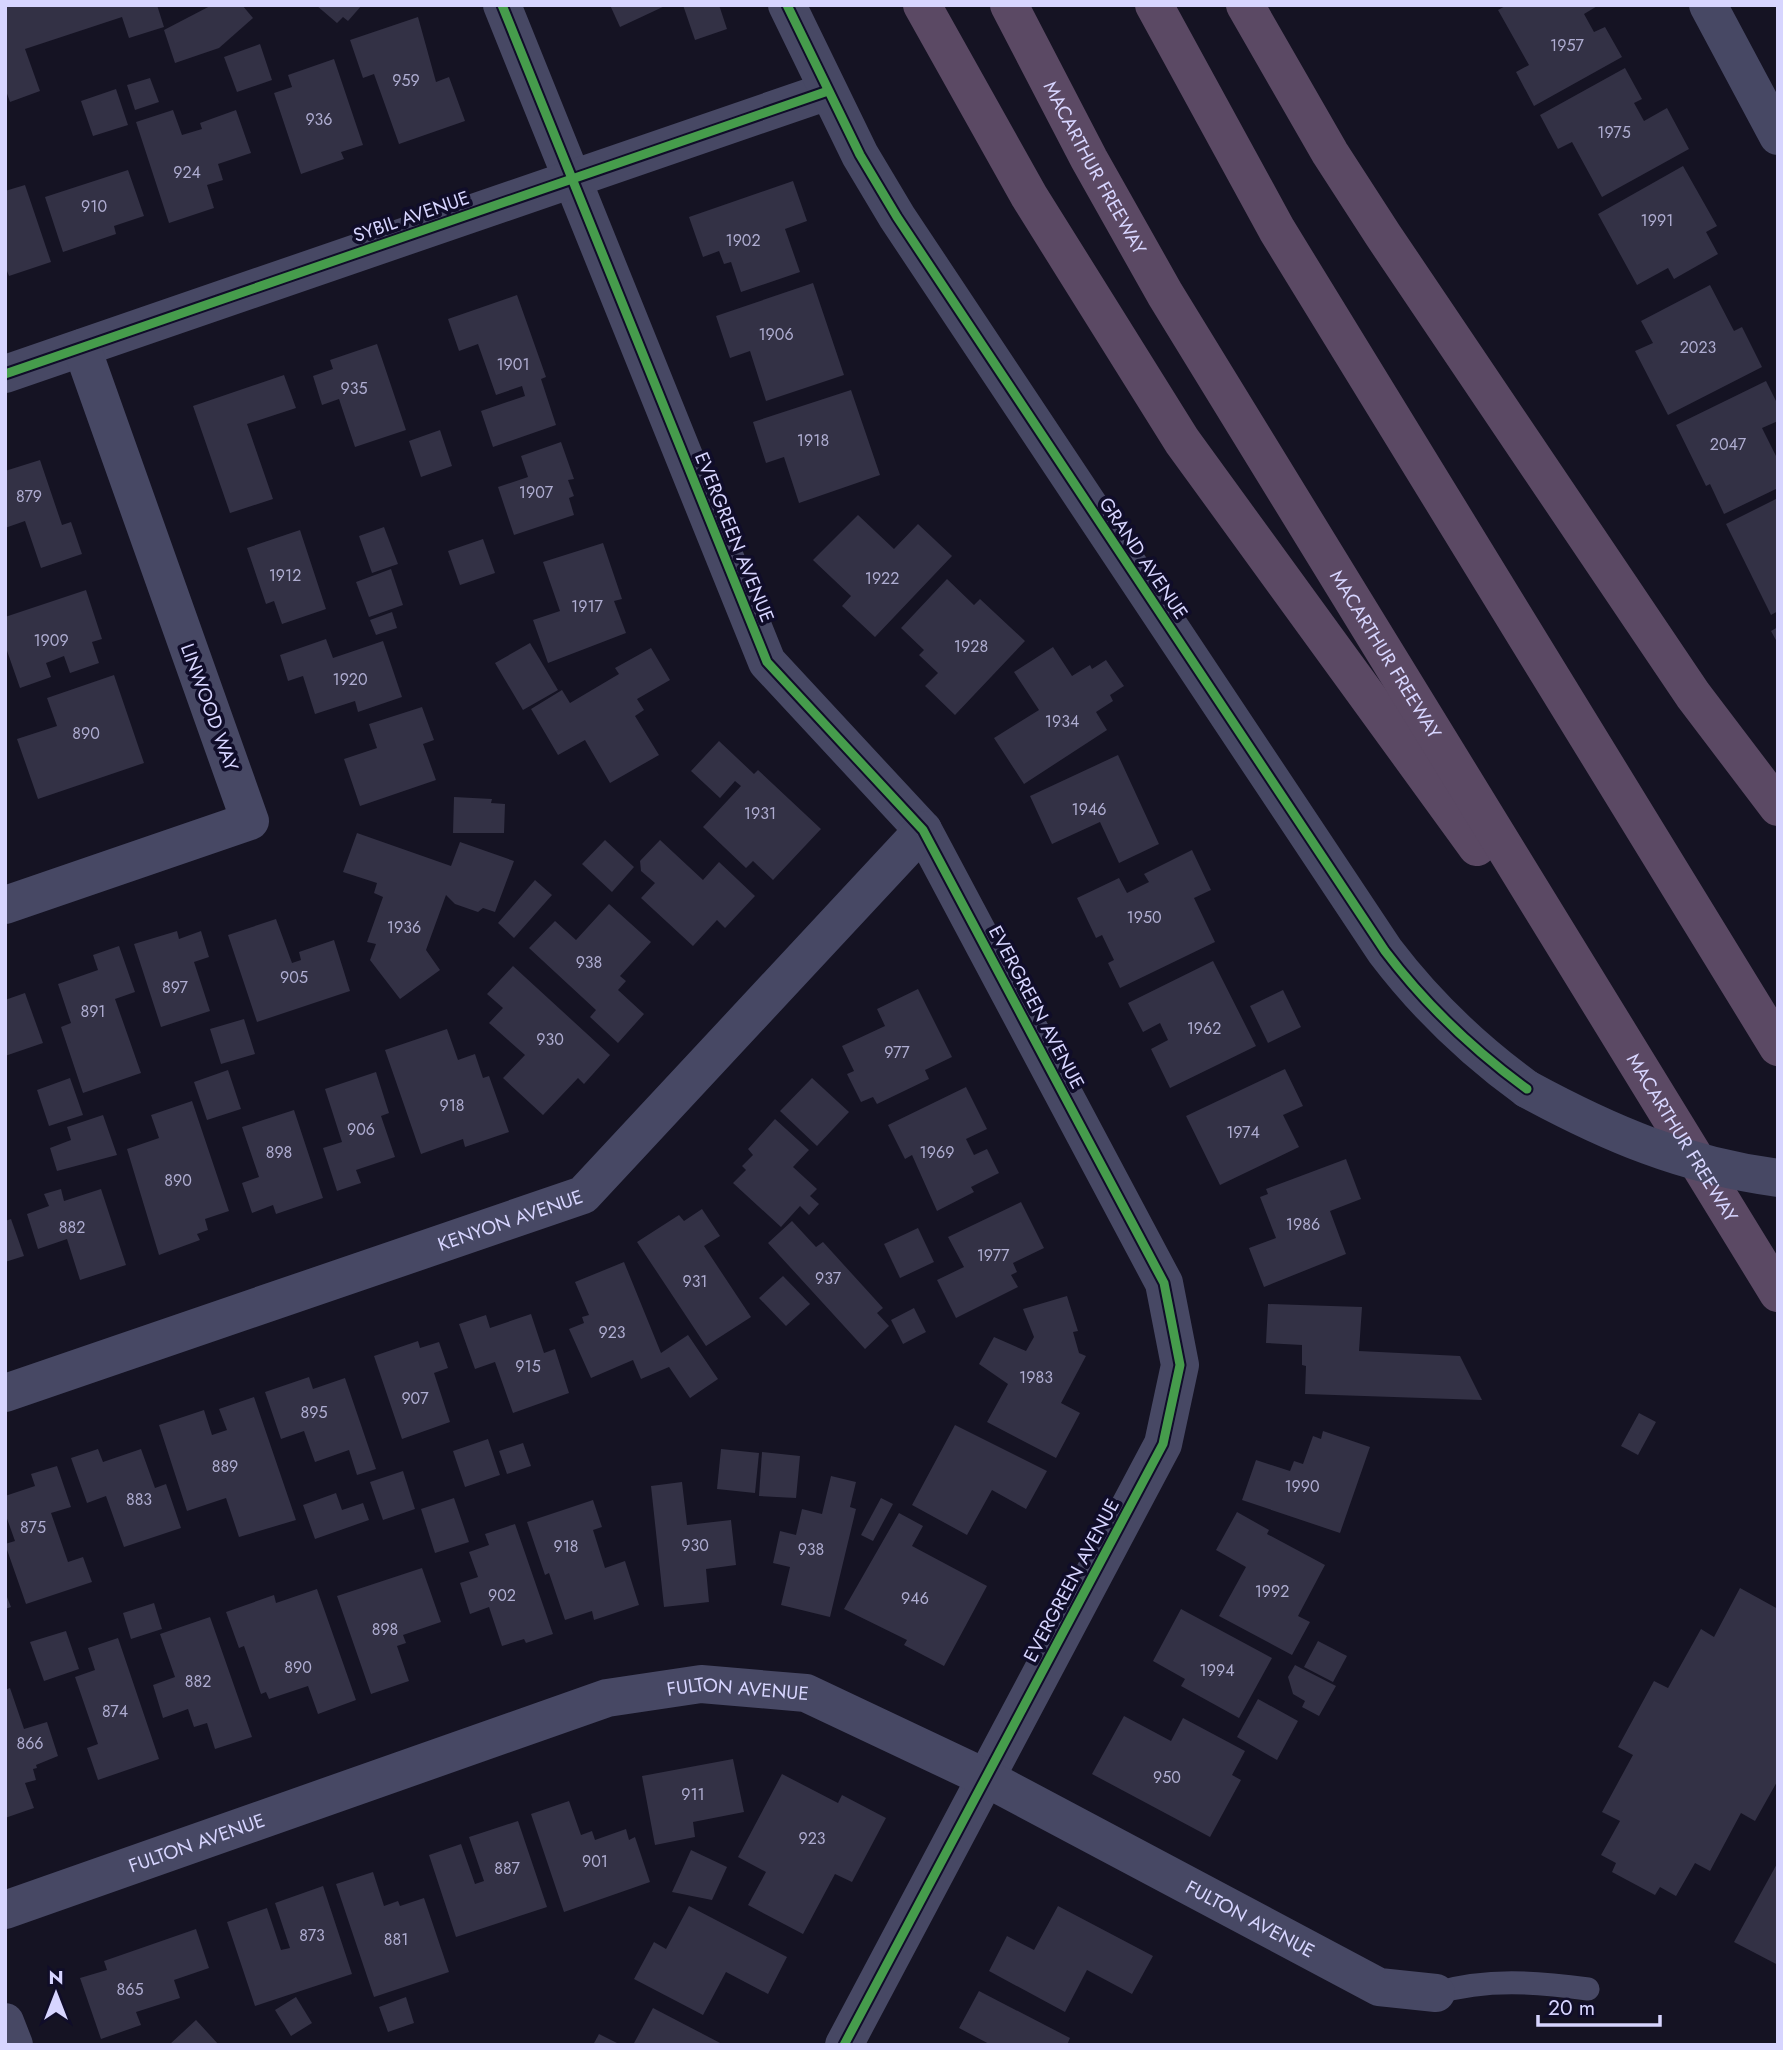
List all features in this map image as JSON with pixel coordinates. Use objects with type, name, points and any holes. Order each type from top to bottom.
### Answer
[{"type":"highway","points":[[922,5],[1029,195],[1182,441],[1640,1071]]},
{"type":"highway","name":"MACARTHUR FREEWAY","points":[[1009,5],[1089,159],[1165,294],[1778,1293]]},
{"type":"highway","points":[[1154,5],[1277,230],[1778,1047]]},
{"type":"highway","points":[[1245,5],[1330,153],[1383,235],[1693,695],[1778,807]]},
{"type":"street","name":"EVERGREEN AVENUE","points":[[502,5],[570,180],[767,662],[923,830],[1164,1283],[1180,1365],[1163,1444],[844,2045]]},
{"type":"street","name":"GRAND AVENUE","points":[[788,5],[860,155],[940,285],[1385,951],[1445,1022],[1486,1059],[1527,1089],[1593,1125],[1655,1151],[1722,1170],[1778,1178]]},
{"type":"street","points":[[1708,5],[1778,136]]},
{"type":"street","name":"SYBIL AVENUE","points":[[5,374],[828,91]]},
{"type":"street","name":"LINWOOD WAY","points":[[5,905],[250,821],[82,348]]},
{"type":"street","name":"KENYON AVENUE","points":[[5,1393],[583,1195],[923,830]]},
{"type":"street","name":"FULTON AVENUE","points":[[5,1910],[607,1698],[701,1684],[806,1693],[986,1778],[1379,1987],[1436,1993]]},
{"type":"street","points":[[5,2022],[15,2045]]},
{"type":"lane","points":[[1436,1993],[1465,1984],[1527,1981],[1588,1989]]},
{"type":"building","points":[[5,5],[157,5],[164,27],[129,38],[122,17],[25,49],[40,91],[10,102],[5,88]]},
{"type":"building","points":[[212,5],[242,5],[253,18],[219,48],[175,63],[164,30]]},
{"type":"building","points":[[316,5],[362,5],[348,21],[343,17],[337,23]]},
{"type":"building","points":[[610,5],[667,5],[620,27]]},
{"type":"building","points":[[683,5],[719,5],[727,29],[695,40]]},
{"type":"building","points":[[1507,5],[1599,5],[1584,14],[1594,32],[1605,27],[1622,57],[1534,106],[1516,72],[1529,65],[1498,10]]},
{"type":"building","points":[[418,17],[436,82],[449,77],[465,121],[399,144],[374,74],[363,78],[350,40]]},
{"type":"building","points":[[260,44],[272,80],[237,92],[224,57]]},
{"type":"building","points":[[334,59],[363,145],[341,152],[344,159],[301,174],[274,93],[292,87],[288,75]]},
{"type":"building","points":[[1625,68],[1642,99],[1634,103],[1644,121],[1667,108],[1689,149],[1602,197],[1572,142],[1558,149],[1540,115]]},
{"type":"building","points":[[150,78],[159,102],[135,110],[127,85]]},
{"type":"building","points":[[116,89],[128,125],[93,136],[81,101]]},
{"type":"building","points":[[173,110],[182,135],[202,129],[200,123],[236,110],[251,153],[218,164],[223,180],[207,185],[214,208],[169,223],[136,122]]},
{"type":"building","points":[[1683,166],[1717,226],[1706,232],[1718,254],[1674,279],[1668,268],[1637,285],[1598,214]]},
{"type":"building","points":[[128,170],[144,216],[114,226],[116,234],[63,252],[45,197]]},
{"type":"building","points":[[793,181],[807,221],[785,229],[800,272],[741,292],[731,262],[724,264],[719,251],[703,257],[689,217]]},
{"type":"building","points":[[25,185],[51,262],[9,276],[5,266],[5,191]]},
{"type":"building","points":[[813,283],[844,375],[766,401],[750,351],[730,358],[716,316]]},
{"type":"building","points":[[1710,285],[1734,331],[1742,327],[1762,367],[1668,415],[1635,351],[1653,343],[1641,321]]},
{"type":"building","points":[[517,295],[546,377],[541,379],[556,425],[493,447],[481,411],[525,396],[522,386],[496,395],[478,344],[459,351],[448,319]]},
{"type":"building","points":[[377,344],[406,430],[355,447],[339,399],[322,405],[313,376],[333,369],[330,360]]},
{"type":"building","points":[[284,375],[296,408],[247,424],[273,499],[230,513],[193,406]]},
{"type":"building","points":[[1766,381],[1778,405],[1778,421],[1762,428],[1778,460],[1778,488],[1724,514],[1710,484],[1706,486],[1676,425]]},
{"type":"building","points":[[851,390],[880,475],[799,503],[784,457],[766,463],[753,422]]},
{"type":"building","points":[[440,430],[452,466],[421,477],[409,441]]},
{"type":"building","points":[[561,442],[574,479],[568,480],[574,496],[569,498],[574,515],[514,535],[498,487],[528,477],[521,456]]},
{"type":"building","points":[[40,460],[62,525],[71,522],[82,554],[41,568],[25,521],[5,528],[5,471]]},
{"type":"building","points":[[1778,498],[1778,611],[1771,615],[1726,524]]},
{"type":"building","points":[[858,515],[894,549],[918,524],[952,556],[875,637],[842,606],[851,596],[813,560]]},
{"type":"building","points":[[384,527],[398,564],[372,573],[359,536]]},
{"type":"building","points":[[300,530],[326,609],[282,624],[274,601],[266,604],[247,548]]},
{"type":"building","points":[[483,539],[495,573],[460,585],[448,551]]},
{"type":"building","points":[[603,543],[622,599],[614,601],[626,633],[548,663],[533,620],[560,611],[543,562]]},
{"type":"building","points":[[391,569],[403,605],[369,617],[356,582]]},
{"type":"building","points":[[947,579],[974,605],[980,599],[1025,641],[955,715],[925,686],[938,673],[919,655],[924,650],[901,628]]},
{"type":"building","points":[[86,590],[102,639],[92,642],[99,663],[70,673],[64,656],[46,663],[51,677],[20,688],[5,645],[5,617]]},
{"type":"building","points":[[392,612],[397,628],[376,635],[370,620]]},
{"type":"building","points":[[1778,627],[1778,644],[1771,631]]},
{"type":"building","points":[[326,639],[333,658],[383,641],[402,697],[358,712],[355,701],[315,714],[303,676],[288,681],[280,655]]},
{"type":"building","points":[[530,643],[558,690],[523,710],[495,663]]},
{"type":"building","points":[[1053,647],[1072,676],[1090,665],[1092,669],[1106,660],[1124,686],[1110,695],[1113,701],[1096,712],[1107,730],[1024,784],[994,738],[1039,710],[1014,672]]},
{"type":"building","points":[[651,648],[670,680],[637,699],[644,710],[635,716],[659,755],[610,783],[585,740],[558,755],[531,709],[562,690],[570,703],[619,674],[615,668]]},
{"type":"building","points":[[114,675],[144,763],[38,799],[17,739],[57,726],[47,698]]},
{"type":"building","points":[[422,707],[434,740],[423,744],[436,780],[360,806],[344,759],[377,748],[369,724]]},
{"type":"building","points":[[719,741],[754,774],[758,770],[821,829],[773,880],[753,861],[746,868],[703,827],[741,786],[735,781],[720,798],[691,771]]},
{"type":"building","points":[[1118,755],[1159,844],[1119,863],[1100,822],[1052,844],[1030,796]]},
{"type":"building","points":[[454,797],[492,799],[491,803],[505,804],[504,833],[453,833]]},
{"type":"building","points":[[357,833],[451,866],[460,842],[514,861],[495,912],[483,908],[478,912],[455,904],[446,895],[426,950],[440,970],[400,999],[370,960],[376,944],[367,942],[383,897],[374,893],[377,883],[343,872]]},
{"type":"building","points":[[605,840],[634,867],[612,892],[582,864]]},
{"type":"building","points":[[660,840],[703,880],[719,862],[755,896],[725,928],[717,920],[693,946],[641,898],[655,883],[641,871],[640,861]]},
{"type":"building","points":[[1192,850],[1211,890],[1194,898],[1215,942],[1120,988],[1108,963],[1114,960],[1102,935],[1096,938],[1077,898],[1119,878],[1127,893],[1149,882],[1144,874]]},
{"type":"building","points":[[535,880],[552,895],[514,938],[498,923]]},
{"type":"building","points":[[609,904],[651,942],[620,976],[626,981],[618,990],[644,1014],[618,1043],[590,1017],[596,1010],[529,948],[555,921],[576,940]]},
{"type":"building","points":[[276,919],[292,963],[301,960],[299,952],[334,940],[350,991],[257,1022],[228,935]]},
{"type":"building","points":[[177,931],[179,939],[201,931],[209,957],[194,962],[210,1011],[161,1027],[134,944]]},
{"type":"building","points":[[119,946],[135,992],[115,999],[141,1073],[83,1093],[61,1027],[71,1023],[58,984],[98,970],[93,955]]},
{"type":"building","points":[[1213,961],[1256,1046],[1170,1088],[1151,1049],[1168,1040],[1160,1023],[1143,1032],[1128,1003]]},
{"type":"building","points":[[513,966],[610,1055],[584,1084],[578,1078],[543,1115],[503,1078],[525,1055],[489,1023],[503,1008],[487,994]]},
{"type":"building","points":[[918,989],[952,1057],[925,1070],[929,1079],[877,1104],[873,1097],[861,1102],[847,1074],[854,1071],[842,1046],[885,1026],[877,1009]]},
{"type":"building","points":[[1283,990],[1301,1027],[1268,1043],[1250,1006]]},
{"type":"building","points":[[25,993],[43,1043],[5,1056],[5,1000]]},
{"type":"building","points":[[244,1019],[255,1054],[221,1064],[210,1029]]},
{"type":"building","points":[[447,1029],[458,1060],[475,1054],[483,1078],[489,1076],[509,1132],[465,1147],[463,1139],[421,1154],[385,1050]]},
{"type":"building","points":[[1285,1069],[1303,1106],[1283,1115],[1299,1147],[1220,1185],[1186,1116]]},
{"type":"building","points":[[228,1070],[241,1109],[207,1120],[194,1082]]},
{"type":"building","points":[[376,1072],[389,1113],[381,1116],[395,1157],[356,1170],[361,1183],[337,1191],[323,1148],[342,1142],[325,1089]]},
{"type":"building","points":[[70,1078],[83,1115],[49,1126],[37,1090]]},
{"type":"building","points":[[812,1078],[849,1112],[817,1146],[780,1111]]},
{"type":"building","points":[[966,1087],[987,1129],[966,1139],[974,1155],[987,1149],[999,1173],[971,1187],[974,1192],[937,1211],[912,1155],[905,1159],[888,1125]]},
{"type":"building","points":[[192,1101],[229,1211],[205,1219],[208,1230],[197,1234],[200,1240],[159,1255],[127,1149],[159,1138],[151,1115]]},
{"type":"building","points":[[294,1110],[323,1198],[276,1214],[273,1205],[252,1213],[242,1183],[259,1177],[242,1127]]},
{"type":"building","points":[[103,1115],[117,1155],[57,1171],[50,1148],[71,1140],[67,1127]]},
{"type":"building","points":[[775,1119],[809,1150],[793,1167],[817,1189],[810,1196],[819,1204],[809,1215],[800,1206],[781,1227],[733,1183],[746,1170],[742,1166],[753,1155],[748,1149]]},
{"type":"building","points":[[1346,1159],[1361,1199],[1330,1211],[1346,1254],[1264,1287],[1249,1248],[1276,1238],[1260,1197],[1268,1194],[1266,1189]]},
{"type":"building","points":[[61,1189],[64,1201],[101,1189],[126,1265],[80,1280],[67,1239],[38,1249],[27,1214],[49,1206],[44,1194]]},
{"type":"building","points":[[1021,1202],[1044,1248],[1013,1263],[1017,1272],[1011,1275],[1018,1287],[956,1318],[937,1280],[964,1267],[948,1237]]},
{"type":"building","points":[[702,1209],[720,1236],[704,1246],[751,1317],[706,1346],[637,1242],[679,1215],[684,1221]]},
{"type":"building","points":[[11,1219],[24,1256],[5,1262],[5,1221]]},
{"type":"building","points":[[792,1221],[816,1247],[823,1242],[883,1308],[877,1313],[889,1326],[865,1349],[768,1243]]},
{"type":"building","points":[[918,1228],[934,1262],[900,1278],[884,1244]]},
{"type":"building","points":[[624,1262],[661,1353],[688,1335],[718,1379],[690,1398],[669,1367],[641,1379],[633,1360],[591,1378],[569,1329],[584,1323],[582,1317],[589,1315],[575,1282]]},
{"type":"building","points":[[783,1276],[810,1304],[786,1326],[759,1298]]},
{"type":"building","points":[[1067,1296],[1078,1331],[1073,1332],[1079,1353],[1086,1356],[1061,1403],[1080,1413],[1056,1458],[987,1422],[1008,1384],[979,1364],[994,1337],[1026,1351],[1034,1337],[1023,1309]]},
{"type":"building","points":[[1268,1304],[1362,1307],[1359,1351],[1460,1356],[1482,1400],[1305,1394],[1306,1366],[1302,1365],[1302,1345],[1266,1343]]},
{"type":"building","points":[[914,1308],[926,1332],[903,1344],[891,1320]]},
{"type":"building","points":[[531,1314],[544,1353],[555,1349],[569,1393],[513,1413],[495,1362],[475,1369],[459,1324],[486,1315],[490,1328]]},
{"type":"building","points":[[418,1341],[420,1348],[439,1342],[448,1368],[434,1373],[450,1422],[402,1439],[374,1356]]},
{"type":"building","points":[[309,1377],[313,1389],[345,1378],[376,1469],[357,1475],[349,1450],[315,1462],[304,1431],[281,1439],[265,1392]]},
{"type":"building","points":[[254,1397],[296,1520],[239,1537],[226,1498],[187,1511],[159,1425],[204,1410],[212,1435],[227,1430],[219,1409]]},
{"type":"building","points":[[1639,1413],[1656,1422],[1638,1455],[1621,1446]]},
{"type":"building","points":[[955,1425],[1047,1471],[1026,1509],[992,1490],[967,1535],[912,1505]]},
{"type":"building","points":[[1323,1431],[1370,1447],[1340,1533],[1242,1500],[1256,1460],[1290,1471],[1294,1461],[1303,1464],[1313,1436],[1321,1439]]},
{"type":"building","points":[[488,1439],[500,1475],[465,1487],[453,1451]]},
{"type":"building","points":[[523,1443],[531,1466],[507,1474],[499,1451]]},
{"type":"building","points":[[98,1449],[103,1462],[141,1449],[155,1488],[166,1484],[181,1528],[124,1547],[106,1496],[87,1503],[71,1458]]},
{"type":"building","points":[[721,1449],[759,1453],[755,1493],[717,1489]]},
{"type":"building","points":[[762,1452],[800,1456],[796,1498],[759,1496]]},
{"type":"building","points":[[57,1466],[71,1507],[51,1513],[68,1562],[83,1557],[92,1582],[26,1604],[5,1544],[15,1541],[5,1513],[5,1496],[35,1486],[31,1474]]},
{"type":"building","points":[[403,1471],[415,1509],[383,1520],[370,1482]]},
{"type":"building","points":[[831,1476],[856,1482],[850,1507],[856,1509],[830,1617],[781,1605],[790,1567],[773,1563],[780,1531],[796,1535],[802,1509],[822,1514]]},
{"type":"building","points":[[682,1482],[687,1525],[731,1520],[736,1565],[706,1569],[709,1602],[664,1607],[651,1486]]},
{"type":"building","points":[[336,1493],[342,1510],[363,1503],[369,1520],[315,1539],[303,1505]]},
{"type":"building","points":[[454,1498],[469,1542],[435,1553],[421,1509]]},
{"type":"building","points":[[881,1498],[893,1504],[873,1541],[861,1535]]},
{"type":"building","points":[[593,1500],[602,1527],[593,1530],[605,1568],[625,1561],[639,1605],[594,1620],[592,1611],[565,1620],[549,1573],[545,1575],[527,1522]]},
{"type":"building","points":[[1237,1512],[1269,1530],[1267,1534],[1325,1565],[1298,1616],[1310,1622],[1292,1655],[1219,1616],[1246,1567],[1216,1550]]},
{"type":"building","points":[[899,1513],[923,1526],[912,1546],[987,1586],[944,1666],[904,1645],[907,1640],[844,1609]]},
{"type":"building","points":[[515,1524],[553,1634],[526,1643],[524,1639],[502,1646],[489,1607],[470,1614],[460,1583],[478,1577],[469,1552],[489,1545],[485,1534]]},
{"type":"building","points":[[422,1568],[441,1622],[403,1635],[406,1643],[397,1646],[409,1681],[371,1694],[337,1596]]},
{"type":"building","points":[[1740,1588],[1778,1609],[1778,1780],[1755,1821],[1741,1813],[1710,1871],[1695,1863],[1676,1896],[1660,1887],[1655,1895],[1612,1872],[1616,1863],[1601,1855],[1620,1821],[1602,1812],[1633,1755],[1618,1747],[1654,1681],[1668,1688],[1701,1629],[1714,1637]]},
{"type":"building","points":[[317,1589],[356,1700],[318,1714],[308,1686],[269,1699],[266,1692],[261,1694],[244,1646],[239,1648],[226,1612],[274,1595],[276,1603]]},
{"type":"building","points":[[5,1592],[11,1607],[5,1609]]},
{"type":"building","points":[[154,1603],[162,1629],[131,1639],[123,1613]]},
{"type":"building","points":[[1181,1609],[1272,1658],[1239,1718],[1181,1686],[1185,1679],[1153,1661]]},
{"type":"building","points":[[210,1617],[252,1737],[215,1749],[207,1723],[194,1727],[188,1709],[163,1718],[153,1685],[175,1677],[160,1634]]},
{"type":"building","points":[[66,1631],[79,1669],[44,1681],[30,1642]]},
{"type":"building","points":[[118,1638],[159,1759],[98,1780],[87,1748],[98,1744],[75,1677],[95,1670],[88,1648]]},
{"type":"building","points":[[1318,1641],[1347,1656],[1333,1682],[1304,1667]]},
{"type":"building","points":[[1295,1665],[1336,1686],[1319,1716],[1302,1707],[1305,1701],[1293,1694],[1288,1677]]},
{"type":"building","points":[[10,1688],[24,1729],[47,1722],[58,1756],[36,1765],[37,1768],[33,1769],[36,1780],[25,1783],[34,1808],[5,1818],[5,1690]]},
{"type":"building","points":[[1258,1699],[1298,1721],[1277,1760],[1237,1737]]},
{"type":"building","points":[[1124,1716],[1171,1741],[1183,1718],[1245,1751],[1232,1775],[1241,1780],[1210,1837],[1092,1774]]},
{"type":"building","points":[[733,1759],[744,1812],[693,1822],[695,1837],[655,1845],[642,1776]]},
{"type":"building","points":[[782,1774],[838,1803],[842,1795],[886,1818],[852,1882],[835,1874],[803,1934],[748,1905],[766,1872],[738,1857]]},
{"type":"building","points":[[569,1801],[581,1835],[592,1831],[595,1840],[626,1829],[629,1840],[635,1837],[650,1882],[564,1912],[531,1814]]},
{"type":"building","points":[[518,1821],[547,1907],[456,1937],[429,1855],[461,1844],[475,1884],[484,1881],[469,1837]]},
{"type":"building","points":[[691,1850],[727,1867],[712,1900],[672,1892]]},
{"type":"building","points":[[1778,1862],[1778,1965],[1734,1942]]},
{"type":"building","points":[[373,1872],[384,1906],[398,1901],[400,1906],[424,1898],[449,1972],[374,1997],[336,1884]]},
{"type":"building","points":[[323,1886],[352,1974],[255,2006],[227,1922],[267,1908],[281,1950],[290,1948],[275,1903]]},
{"type":"building","points":[[689,1906],[787,1957],[768,1994],[726,1972],[703,2015],[634,1979],[654,1942],[666,1949]]},
{"type":"building","points":[[1058,1906],[1153,1956],[1132,1994],[1087,1970],[1065,2012],[989,1971],[1007,1936],[1034,1950]]},
{"type":"building","points":[[196,1929],[209,1968],[174,1980],[180,1998],[136,2012],[141,2025],[101,2039],[80,1978],[107,1970],[104,1961]]},
{"type":"building","points":[[979,1991],[1070,2038],[1067,2045],[991,2045],[959,2028]]},
{"type":"building","points":[[296,1997],[312,2023],[291,2036],[275,2010]]},
{"type":"building","points":[[406,1997],[414,2023],[388,2032],[379,2007]]},
{"type":"building","points":[[653,2008],[724,2045],[633,2045]]},
{"type":"building","points":[[196,2020],[219,2045],[169,2045]]},
{"type":"building","points":[[599,2034],[621,2045],[593,2045]]},
{"type":"cycle path","points":[[502,5],[767,662],[923,830],[1164,1283],[1180,1365],[1163,1444],[844,2045]]},
{"type":"cycle path","points":[[787,5],[860,155],[897,217],[1385,951],[1451,1025],[1527,1089]]},
{"type":"cycle path","points":[[5,374],[828,91]]}]
